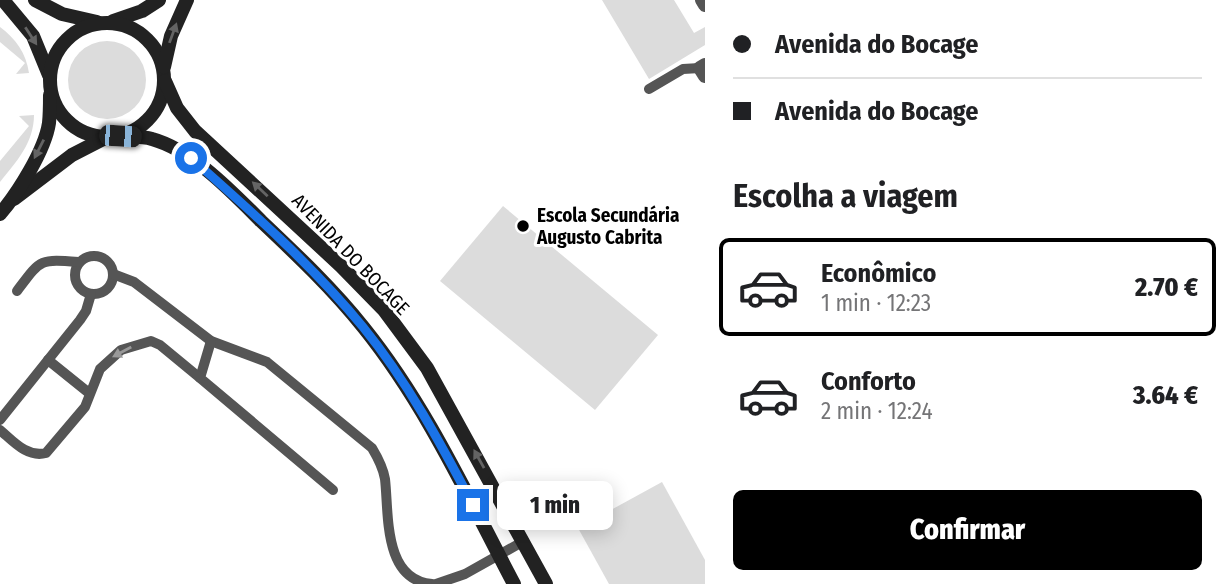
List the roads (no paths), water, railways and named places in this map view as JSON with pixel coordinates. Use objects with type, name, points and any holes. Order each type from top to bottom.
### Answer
[{"type":"main road","points":[[3,0],[33,36],[41,51],[55,103],[71,124],[94,136],[113,137]]},
{"type":"main road","points":[[35,0],[62,14],[135,29],[145,36],[160,56],[164,74]]},
{"type":"main road","points":[[0,214],[10,202],[44,139],[49,123],[52,64],[64,41],[74,32],[142,11],[159,0]]},
{"type":"main road","points":[[10,202],[72,155],[113,137],[132,132],[152,116],[159,105],[171,36],[187,0]]},
{"type":"main road","name":"AVENIDA DO BOCAGE","points":[[164,74],[177,108],[186,122],[341,266],[384,310],[427,368],[546,584]]},
{"type":"main road","name":"AVENIDA DO BOCAGE","points":[[113,137],[149,138],[191,158],[253,212],[320,278],[365,329],[407,388],[447,456],[514,584]]},
{"type":"street","points":[[702,0],[705,5]]},
{"type":"lane","points":[[649,89],[683,69],[704,70]]},
{"type":"lane","points":[[98,256],[108,262],[113,274],[109,286],[98,293],[91,294],[76,281],[76,268],[84,258],[98,256]]},
{"type":"lane","points":[[17,291],[41,262],[79,262]]},
{"type":"lane","points":[[113,274],[134,282],[211,341],[267,362],[372,448],[381,462],[385,478],[387,519],[396,557],[418,583],[434,584],[465,574],[524,541]]},
{"type":"lane","points":[[0,420],[80,320],[91,294]]},
{"type":"lane","points":[[0,430],[33,454],[46,453],[85,407],[100,369],[109,359],[121,350],[151,341],[160,345],[333,490]]},
{"type":"lane","points":[[200,378],[211,341]]},
{"type":"lane","points":[[48,360],[89,393]]},
{"type":"place","name":"Escola Secundária Augusto Cabrita","points":[[523,226]]}]
